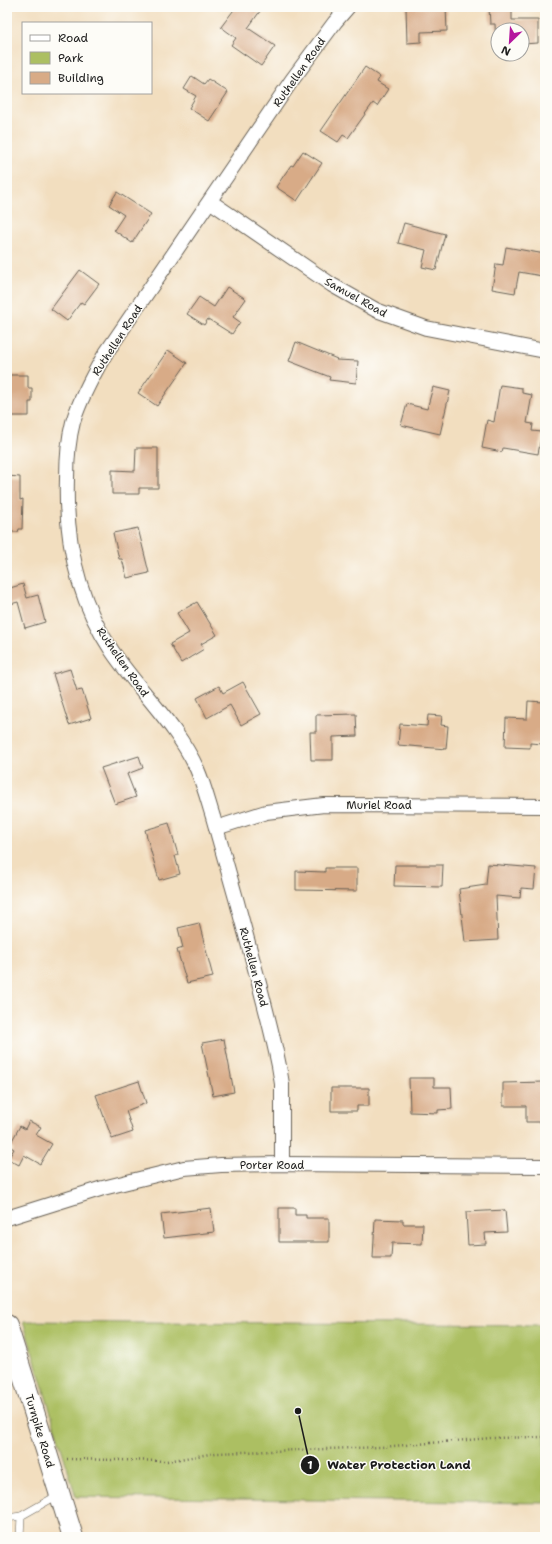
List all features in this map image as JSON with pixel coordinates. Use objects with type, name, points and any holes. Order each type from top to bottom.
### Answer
[{"type":"main road","name":"Turnpike Road","points":[[7,1325],[73,1537]]},
{"type":"street","name":"Ruthellen Road","points":[[282,1164],[282,1084],[279,1066],[216,828],[197,770],[188,752],[177,734],[128,674],[95,622],[85,601],[78,580],[70,544],[66,487],[68,447],[73,423],[93,375],[104,356],[211,202],[292,80],[348,7]]},
{"type":"street","name":"Samuel Road","points":[[211,202],[332,286],[376,310],[426,328],[545,351]]},
{"type":"street","name":"Muriel Road","points":[[216,828],[266,812],[324,805],[545,806]]},
{"type":"street","name":"Porter Road","points":[[7,1218],[103,1188],[184,1168],[221,1165],[282,1164],[545,1166]]},
{"type":"lane","points":[[7,1518],[21,1516],[60,1494]]},
{"type":"lane","points":[[20,1537],[21,1516]]},
{"type":"path","points":[[48,1459],[168,1461],[216,1453],[381,1447],[453,1440],[527,1436],[545,1437]]},
{"type":"green space","points":[[23,1321],[545,1325],[545,1503],[76,1497]]},
{"type":"building","points":[[236,7],[263,7],[248,28],[275,46],[261,66],[231,45],[236,38],[221,27]]},
{"type":"building","points":[[446,7],[447,31],[421,32],[421,42],[407,43],[406,8]]},
{"type":"building","points":[[489,7],[512,7],[512,20],[538,20],[538,43],[530,44],[530,22],[490,22],[490,24]]},
{"type":"building","points":[[365,67],[380,77],[377,82],[388,89],[377,106],[373,103],[348,138],[343,135],[338,142],[321,131]]},
{"type":"building","points":[[192,76],[204,84],[208,79],[228,92],[209,121],[189,108],[196,96],[184,89]]},
{"type":"building","points":[[303,151],[322,163],[297,201],[276,187],[291,165],[293,166]]},
{"type":"building","points":[[117,192],[151,214],[132,243],[114,230],[124,215],[109,205]]},
{"type":"building","points":[[404,223],[445,234],[436,270],[422,267],[426,250],[398,243]]},
{"type":"building","points":[[506,247],[545,254],[542,276],[519,272],[515,293],[492,289],[496,264],[503,265]]},
{"type":"building","points":[[80,270],[99,284],[84,304],[81,302],[67,321],[51,309]]},
{"type":"building","points":[[227,287],[246,299],[233,317],[240,322],[232,334],[208,319],[204,325],[187,314],[199,297],[214,307]]},
{"type":"building","points":[[296,342],[337,359],[336,360],[358,361],[356,383],[329,380],[330,377],[289,361]]},
{"type":"building","points":[[168,350],[187,363],[157,406],[138,393]]},
{"type":"building","points":[[7,375],[28,375],[28,388],[32,388],[32,402],[29,402],[29,416],[7,416]]},
{"type":"building","points":[[500,385],[522,388],[522,393],[532,395],[527,423],[533,424],[532,431],[542,432],[538,454],[503,448],[502,452],[482,448],[487,420],[494,422]]},
{"type":"building","points":[[433,387],[450,391],[440,434],[401,425],[407,404],[427,409]]},
{"type":"building","points":[[136,448],[158,448],[158,488],[139,488],[139,494],[112,494],[112,470],[135,471]]},
{"type":"building","points":[[7,476],[20,477],[20,500],[23,499],[22,529],[19,529],[18,532],[7,532]]},
{"type":"building","points":[[138,528],[149,573],[127,578],[122,559],[119,559],[113,533]]},
{"type":"building","points":[[23,584],[27,598],[38,595],[45,622],[25,628],[18,602],[7,605],[7,589]]},
{"type":"building","points":[[197,602],[217,635],[201,644],[204,649],[181,663],[170,644],[189,633],[177,613]]},
{"type":"building","points":[[70,669],[77,691],[82,690],[91,718],[69,725],[53,674]]},
{"type":"building","points":[[243,682],[261,714],[241,725],[230,705],[207,718],[197,698],[219,686],[223,693]]},
{"type":"building","points":[[528,701],[544,702],[543,744],[530,743],[530,748],[505,747],[506,718],[527,719]]},
{"type":"building","points":[[356,714],[357,736],[333,737],[333,760],[311,760],[310,732],[316,732],[316,715]]},
{"type":"building","points":[[428,715],[442,716],[441,725],[448,726],[446,749],[398,745],[400,724],[427,726]]},
{"type":"building","points":[[139,756],[143,768],[127,774],[136,797],[115,804],[101,768]]},
{"type":"building","points":[[169,823],[178,855],[175,856],[180,874],[159,880],[145,830]]},
{"type":"building","points":[[488,864],[536,868],[534,889],[521,888],[520,898],[496,896],[498,940],[465,942],[459,889],[486,885]]},
{"type":"building","points":[[395,865],[443,865],[442,887],[394,886]]},
{"type":"building","points":[[325,868],[357,868],[357,891],[296,890],[296,871],[325,872]]},
{"type":"building","points":[[199,923],[213,977],[187,983],[177,950],[183,948],[178,928]]},
{"type":"building","points":[[224,1039],[234,1092],[213,1096],[202,1043]]},
{"type":"building","points":[[409,1078],[434,1078],[434,1087],[451,1087],[452,1109],[438,1110],[438,1113],[410,1112]]},
{"type":"building","points":[[139,1081],[146,1103],[126,1111],[133,1132],[112,1139],[96,1095]]},
{"type":"building","points":[[545,1082],[545,1122],[526,1122],[526,1106],[503,1106],[503,1083]]},
{"type":"building","points":[[331,1088],[369,1088],[369,1106],[357,1106],[357,1111],[331,1111]]},
{"type":"building","points":[[29,1121],[41,1127],[36,1135],[52,1144],[40,1164],[24,1155],[19,1165],[8,1159],[14,1149],[9,1146],[20,1126],[25,1129]]},
{"type":"building","points":[[211,1208],[214,1232],[164,1238],[161,1214]]},
{"type":"building","points":[[279,1208],[295,1208],[295,1215],[306,1215],[306,1218],[329,1218],[329,1242],[279,1242]]},
{"type":"building","points":[[505,1210],[507,1232],[485,1233],[486,1244],[468,1245],[466,1212]]},
{"type":"building","points":[[375,1219],[403,1220],[403,1224],[423,1224],[422,1244],[392,1243],[391,1258],[373,1258]]},
{"type":"place","name":"Water Protection Land","points":[[298,1411]]}]
